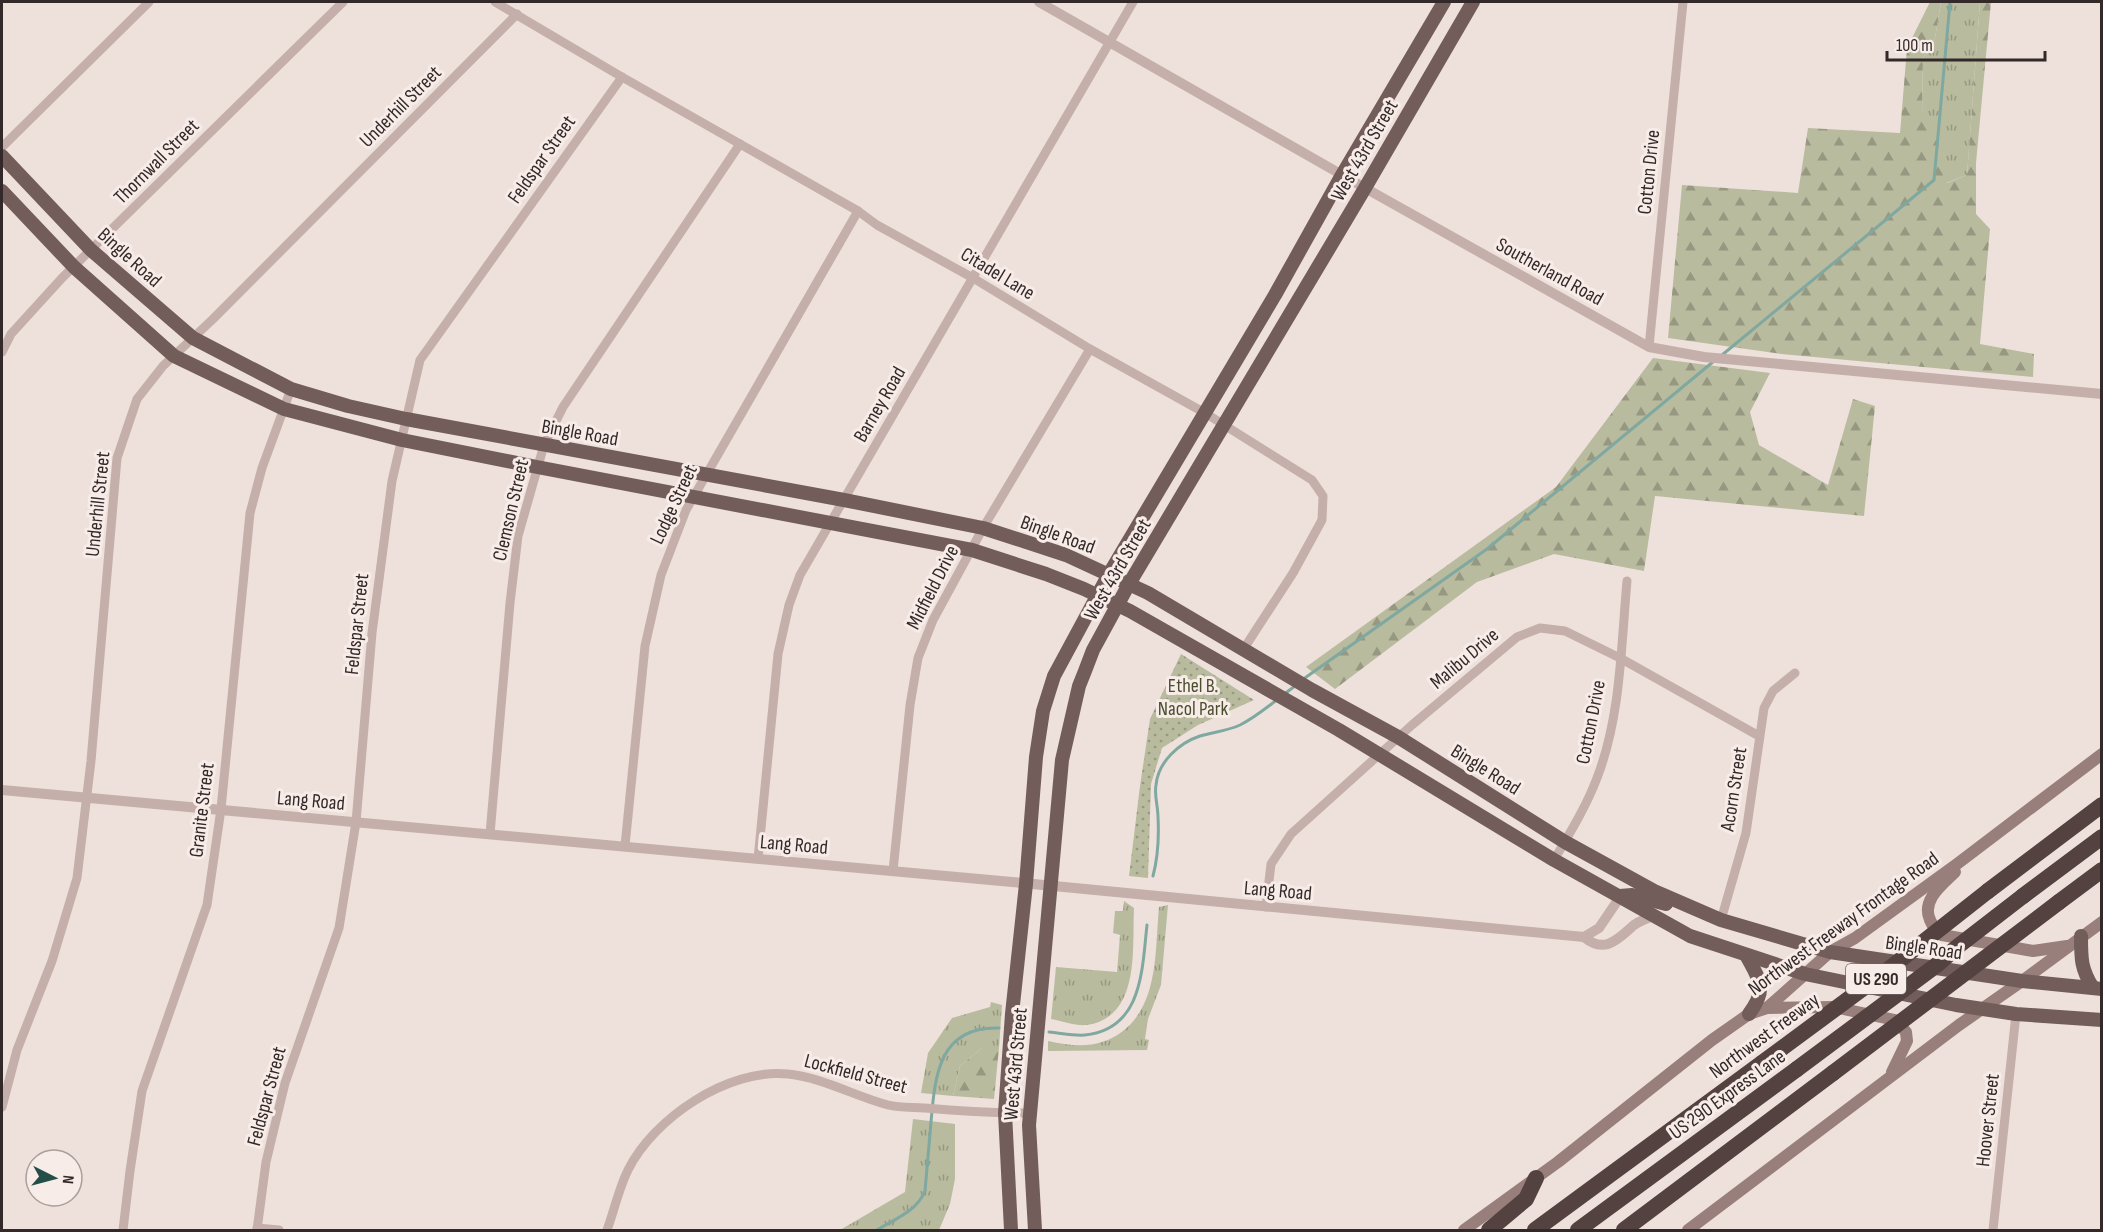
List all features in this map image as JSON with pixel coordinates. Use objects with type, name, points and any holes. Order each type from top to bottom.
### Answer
[{"type":"highway","name":"Northwest Freeway","points":[[1535,1230],[1885,972],[2102,805]]},
{"type":"highway","name":"US 290 Express Lane","points":[[1578,1230],[1938,964],[1957,947],[2102,837]]},
{"type":"highway","name":"US 290","points":[[1624,1230],[2102,870]]},
{"type":"highway","points":[[1489,1230],[1526,1199],[1536,1178]]},
{"type":"main road","name":"West 43rd Street","points":[[1011,1230],[1005,1113],[1012,1014],[1026,884],[1036,757],[1043,711],[1053,676],[1109,574],[1275,296],[1342,175],[1444,2]]},
{"type":"main road","name":"West 43rd Street","points":[[1035,1230],[1030,1113],[1062,760],[1079,686],[1093,651],[1129,584],[1473,2]]},
{"type":"main road","points":[[1436,17],[1458,27]]},
{"type":"main road","name":"Bingle Road","points":[[2,156],[91,250],[193,338],[291,389],[348,406],[406,419],[983,528],[1065,555],[1148,593],[1312,690],[1398,737],[1565,842],[1654,891],[1716,918],[1830,952],[2022,981],[2097,989]]},
{"type":"main road","points":[[2,190],[74,267],[174,356],[284,408],[402,440],[972,550],[1057,578],[1118,605],[1265,687],[1554,860],[1690,936],[1805,974],[2016,1014],[2102,1020]]},
{"type":"main road","points":[[1275,296],[1294,308]]},
{"type":"main road","points":[[1340,730],[1351,711]]},
{"type":"main road","name":"Northwest Freeway Frontage Road","points":[[1464,1230],[1536,1178],[1749,1014],[1767,1008],[1830,952],[1855,938],[2102,754]]},
{"type":"main road","points":[[1036,757],[1062,760]]},
{"type":"main road","points":[[1976,849],[1932,896],[1928,916],[1935,931],[1942,935],[2033,951],[2067,946]]},
{"type":"main road","points":[[1620,897],[1632,895],[1716,918]]},
{"type":"main road","points":[[1688,1230],[1981,1008],[2102,922]]},
{"type":"main road","points":[[2081,936],[2084,974],[2097,989]]},
{"type":"main road","points":[[1746,955],[1760,980],[1761,988],[1760,999],[1749,1014]]},
{"type":"main road","points":[[1767,1008],[1834,1007],[1895,1020],[1906,1032],[1907,1041],[1895,1068],[1881,1085]]},
{"type":"street","points":[[2,147],[149,2]]},
{"type":"street","name":"Thornwall Street","points":[[2,352],[12,334],[74,267],[343,2]]},
{"type":"street","name":"Citadel Lane","points":[[495,2],[858,211],[877,225],[974,278],[1090,349],[1205,413],[1312,480],[1323,496],[1322,520],[1293,573],[1244,650]]},
{"type":"street","name":"Southerland Road","points":[[1039,2],[1649,347],[1704,357],[2102,394]]},
{"type":"street","name":"Barney Road","points":[[758,859],[778,654],[782,632],[800,575],[1133,2]]},
{"type":"street","name":"Cotton Drive","points":[[1649,347],[1683,2]]},
{"type":"street","name":"Underhill Street","points":[[2,1107],[17,1050],[52,961],[77,878],[87,797],[117,458],[137,399],[163,366],[517,14]]},
{"type":"street","name":"Feldspar Street","points":[[257,1229],[266,1162],[285,1083],[339,928],[356,822],[372,633],[392,482],[420,360],[622,77]]},
{"type":"street","name":"Clemson Street","points":[[490,834],[518,536],[544,446],[563,407],[740,144]]},
{"type":"street","name":"Lodge Street","points":[[626,846],[645,646],[661,575],[693,497],[858,211]]},
{"type":"street","name":"Midfield Drive","points":[[893,871],[910,705],[918,658],[933,620],[983,528],[1090,349]]},
{"type":"street","name":"Granite Street","points":[[123,1230],[142,1091],[207,904],[220,809],[250,513],[262,468],[291,389]]},
{"type":"street","name":"Cotton Drive","points":[[1554,860],[1575,827],[1597,778],[1606,751],[1614,715],[1627,581]]},
{"type":"street","name":"Malibu Drive","points":[[1266,907],[1271,864],[1291,834],[1398,737],[1517,637],[1540,628],[1565,631],[1620,658],[1759,736]]},
{"type":"street","name":"Acorn Street","points":[[1716,918],[1746,833],[1764,708],[1773,691],[1795,673]]},
{"type":"street","name":"Lang Road","points":[[2,790],[626,846],[1584,937],[1591,943],[1610,944],[1618,940],[1636,923],[1652,916]]},
{"type":"street","points":[[1584,937],[1599,928],[1620,897]]},
{"type":"street","name":"Hoover Street","points":[[1993,1230],[2016,1014]]},
{"type":"street","name":"Lockfield Street","points":[[607,1230],[628,1170],[653,1133],[685,1106],[742,1079],[788,1074],[821,1081],[889,1105],[943,1110],[1030,1113]]},
{"type":"street","points":[[257,1229],[279,1230]]},
{"type":"green space","points":[[1930,2],[1941,2],[1935,38],[1923,58],[1922,114],[1946,158],[1947,183],[1967,175],[1980,2],[1991,2],[1976,163],[1976,214],[1990,229],[1980,344],[2034,354],[2033,377],[1781,354],[1668,338],[1682,185],[1798,193],[1808,128],[1900,133],[1907,48]]},
{"type":"green space","points":[[1941,2],[1980,2],[1967,175],[1946,183],[1922,114],[1923,58],[1935,38]]},
{"type":"green space","points":[[1653,358],[1770,373],[1750,412],[1759,445],[1828,485],[1853,399],[1875,406],[1864,516],[1655,496],[1644,571],[1554,554],[1477,582],[1335,689],[1306,667],[1556,487]]},
{"type":"green space","name":"Ethel B. Nacol Park","points":[[1181,654],[1254,700],[1198,725],[1162,748],[1151,784],[1148,878],[1129,876],[1150,719]]},
{"type":"green space","points":[[1124,901],[1134,908],[1132,960],[1125,995],[1117,1009],[1104,1019],[1087,1025],[1051,1019],[1056,967],[1117,972],[1120,935],[1113,933],[1115,911],[1123,911]]},
{"type":"green space","points":[[1168,905],[1161,985],[1148,1019],[1145,1039],[1149,1040],[1147,1050],[1048,1051],[1048,1041],[1087,1045],[1105,1041],[1123,1031],[1135,1019],[1149,991],[1153,974],[1159,907]]},
{"type":"green space","points":[[991,1002],[1002,1005],[999,1048],[982,1048],[960,1066],[953,1096],[921,1093],[928,1053],[952,1018],[990,1007]]},
{"type":"green space","points":[[982,1048],[999,1048],[994,1099],[953,1096],[960,1066]]},
{"type":"green space","points":[[913,1119],[955,1124],[955,1179],[950,1204],[939,1230],[840,1230],[905,1192]]},
{"type":"waterway","points":[[1722,355],[1934,180],[1950,2]]},
{"type":"waterway","points":[[1302,680],[1487,549],[1714,361]]},
{"type":"waterway","points":[[1283,695],[1295,686]]},
{"type":"waterway","points":[[1153,876],[1158,839],[1156,789],[1165,761],[1192,739],[1240,725],[1278,699]]},
{"type":"waterway","points":[[1049,1032],[1085,1035],[1104,1030],[1118,1021],[1129,1009],[1140,978],[1147,925]]},
{"type":"waterway","points":[[877,1230],[911,1209],[925,1191],[935,1087],[944,1057],[952,1044],[964,1035],[979,1030],[999,1028]]}]
